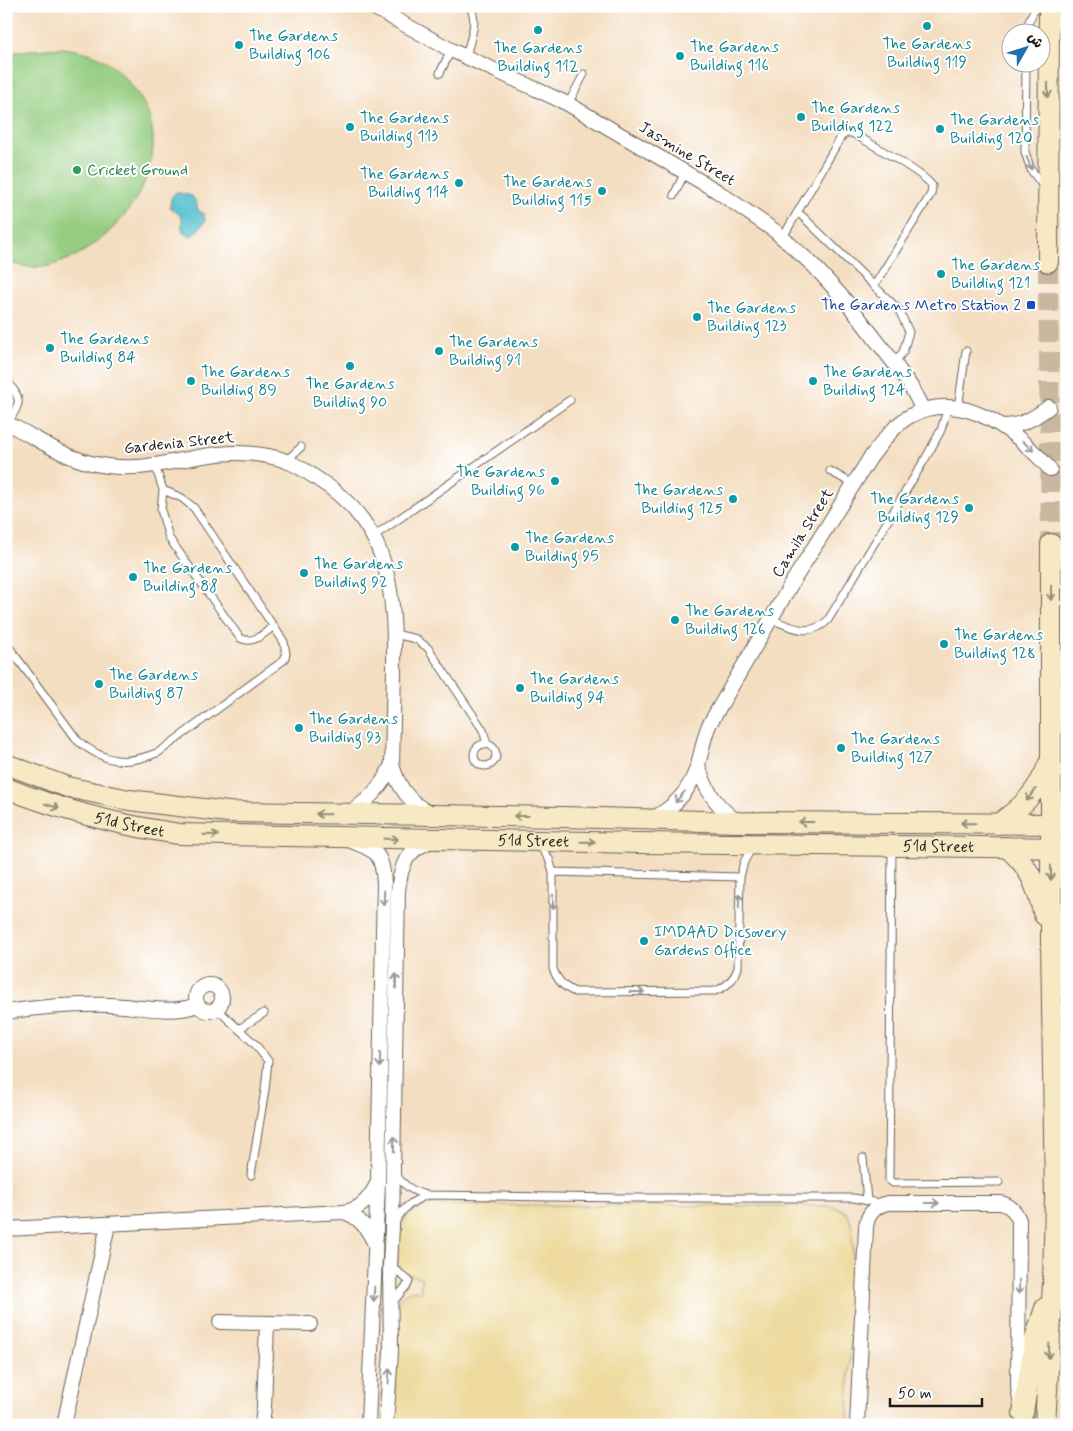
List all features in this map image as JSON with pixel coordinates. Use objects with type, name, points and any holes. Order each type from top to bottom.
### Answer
[{"type":"street","name":"Jasmine Street","points":[[371,6],[451,50],[568,104],[685,171],[783,237],[813,265],[845,300],[894,363],[910,386],[922,410]]},
{"type":"street","points":[[1048,6],[1048,262]]},
{"type":"street","points":[[1003,426],[1014,426],[1026,422],[1049,406]]},
{"type":"street","name":"Camila Street","points":[[651,819],[671,807],[694,778],[704,737],[709,725],[771,619],[853,484],[882,442],[908,417],[922,410],[953,408],[986,417],[1003,426],[1026,444],[1050,469]]},
{"type":"street","name":"Gardenia Street","points":[[7,423],[64,454],[84,462],[129,468],[235,453],[286,461],[330,486],[348,502],[374,536],[386,569],[394,610],[392,764],[395,776],[405,795],[418,808],[433,815]]},
{"type":"street","points":[[1051,544],[1051,757],[1063,824]]},
{"type":"street","points":[[1045,1425],[1053,1283],[1055,1199],[1051,940],[1064,809],[1061,681],[1051,653]]},
{"type":"street","points":[[998,824],[1026,802],[1037,788],[1051,757]]},
{"type":"street","name":"51d Street","points":[[6,764],[67,787],[129,800],[228,812],[738,822],[1063,824]]},
{"type":"street","name":"Gardenia Street","points":[[348,814],[375,792],[392,764]]},
{"type":"street","points":[[698,765],[704,784],[714,801],[738,822]]},
{"type":"street","name":"51d Street","points":[[6,788],[81,815],[170,833],[343,838],[1059,848]]},
{"type":"street","points":[[343,838],[371,850],[381,858],[384,883],[378,1182],[368,1425]]},
{"type":"street","points":[[386,1425],[391,1352],[390,1266],[398,891],[400,872],[405,859],[413,850],[434,839]]},
{"type":"street","points":[[1006,847],[1021,861],[1033,878],[1051,940]]},
{"type":"street","points":[[209,985],[219,989],[222,994],[220,1005],[217,1009],[206,1011],[198,1005],[196,999],[199,989],[209,985]]},
{"type":"street","points":[[6,1012],[68,1006],[111,1005],[181,1010],[198,1005]]},
{"type":"street","points":[[6,1229],[351,1211],[370,1198],[378,1182]]},
{"type":"street","points":[[857,1425],[866,1224],[873,1210],[883,1204],[1001,1203],[1015,1211],[1020,1228],[1018,1387],[1023,1419]]},
{"type":"street","points":[[343,1212],[350,1214],[362,1223],[369,1231],[376,1245]]},
{"type":"street","points":[[64,1425],[108,1225]]},
{"type":"street","points":[[1023,1419],[1034,1339],[1053,1283]]},
{"type":"street","points":[[220,1322],[310,1324]]},
{"type":"street","points":[[262,1425],[267,1323]]},
{"type":"lane","points":[[466,57],[474,20],[473,11],[469,6]]},
{"type":"lane","points":[[1029,22],[1036,6]]},
{"type":"lane","points":[[440,73],[451,50]]},
{"type":"lane","points":[[1026,72],[1025,152],[1035,177],[1048,191]]},
{"type":"lane","points":[[568,104],[584,74]]},
{"type":"lane","points":[[783,237],[842,137],[848,133],[883,152],[930,182],[932,186],[931,194],[874,286]]},
{"type":"lane","points":[[674,195],[685,171]]},
{"type":"lane","points":[[798,212],[899,310],[909,332],[906,345],[894,363]]},
{"type":"lane","points":[[771,619],[794,629],[803,630],[819,628],[828,620],[928,454],[953,408],[966,351]]},
{"type":"lane","points":[[6,379],[20,399],[7,423]]},
{"type":"lane","points":[[374,536],[570,400]]},
{"type":"lane","points":[[286,461],[301,448]]},
{"type":"lane","points":[[155,465],[163,490],[161,510],[169,538],[240,638],[250,641],[274,626]]},
{"type":"lane","points":[[830,471],[853,484]]},
{"type":"lane","points":[[6,642],[78,742],[92,752],[108,759],[125,762],[143,759],[159,752],[284,660],[286,654],[284,642],[194,508],[182,498],[163,490]]},
{"type":"lane","points":[[395,634],[416,639],[428,648],[484,730],[487,744]]},
{"type":"lane","points":[[536,841],[549,859],[553,872],[553,969],[558,980],[565,988],[575,992],[715,991],[729,984],[738,968],[740,877],[744,862],[754,844]]},
{"type":"lane","points":[[892,845],[889,1180],[893,1184],[999,1182]]},
{"type":"lane","points":[[553,872],[740,877]]},
{"type":"lane","points":[[217,1009],[255,1044],[268,1061],[251,1175]]},
{"type":"lane","points":[[239,1029],[264,1013]]},
{"type":"lane","points":[[863,1158],[868,1200]]},
{"type":"lane","points":[[393,1171],[410,1190],[427,1195],[624,1198],[854,1198],[883,1204]]},
{"type":"lane","points":[[392,1227],[405,1207],[427,1195]]},
{"type":"green space","name":"Cricket Ground","points":[[62,48],[82,51],[97,56],[111,65],[131,85],[141,99],[151,123],[153,140],[151,161],[144,182],[134,201],[121,220],[105,236],[87,249],[68,259],[43,267],[22,266],[6,262],[6,57],[19,51]]},
{"type":"sand","points":[[430,1205],[827,1206],[842,1210],[846,1213],[851,1223],[853,1244],[848,1425],[394,1425],[396,1305],[407,1292],[414,1290],[420,1292],[422,1278],[407,1274],[398,1263],[399,1233],[409,1214]]},
{"type":"water","points":[[176,192],[192,196],[198,210],[204,214],[205,221],[194,235],[183,233],[182,217],[170,207],[171,198]]},
{"type":"tunnel","points":[[1048,262],[1051,544]]},
{"type":"place","name":"The Gardens Building 119","points":[[927,26]]},
{"type":"place","name":"The Gardens Building 112","points":[[538,30]]},
{"type":"place","name":"The Gardens Building 106","points":[[239,45]]},
{"type":"place","name":"The Gardens Building 116","points":[[680,56]]},
{"type":"place","name":"The Gardens Building 122","points":[[801,117]]},
{"type":"place","name":"The Gardens Building 113","points":[[350,127]]},
{"type":"place","name":"The Gardens Building 120","points":[[940,129]]},
{"type":"place","name":"Cricket Ground","points":[[77,170]]},
{"type":"place","name":"The Gardens Building 114","points":[[459,183]]},
{"type":"place","name":"The Gardens Building 115","points":[[602,191]]},
{"type":"place","name":"The Gardens Building 121","points":[[941,274]]},
{"type":"place","name":"The Gardens Metro Station 2","points":[[1031,305]]},
{"type":"place","name":"The Gardens Building 123","points":[[697,317]]},
{"type":"place","name":"The Gardens Building 84","points":[[50,348]]},
{"type":"place","name":"The Gardens Building 91","points":[[439,351]]},
{"type":"place","name":"The Gardens Building 90","points":[[350,366]]},
{"type":"place","name":"The Gardens Building 89","points":[[191,381]]},
{"type":"place","name":"The Gardens Building 124","points":[[813,381]]},
{"type":"place","name":"The Gardens Building 96","points":[[555,481]]},
{"type":"place","name":"The Gardens Building 125","points":[[733,499]]},
{"type":"place","name":"The Gardens Building 129","points":[[969,508]]},
{"type":"place","name":"The Gardens Building 95","points":[[515,547]]},
{"type":"place","name":"The Gardens Building 92","points":[[304,573]]},
{"type":"place","name":"The Gardens Building 88","points":[[133,577]]},
{"type":"place","name":"The Gardens Building 126","points":[[675,620]]},
{"type":"place","name":"The Gardens Building 128","points":[[944,644]]},
{"type":"place","name":"The Gardens Building 87","points":[[99,684]]},
{"type":"place","name":"The Gardens Building 94","points":[[520,688]]},
{"type":"place","name":"The Gardens Building 93","points":[[299,728]]},
{"type":"place","name":"The Gardens Building 127","points":[[841,748]]},
{"type":"place","name":"IMDAAD Dicsovery Gardens Office","points":[[644,941]]}]
